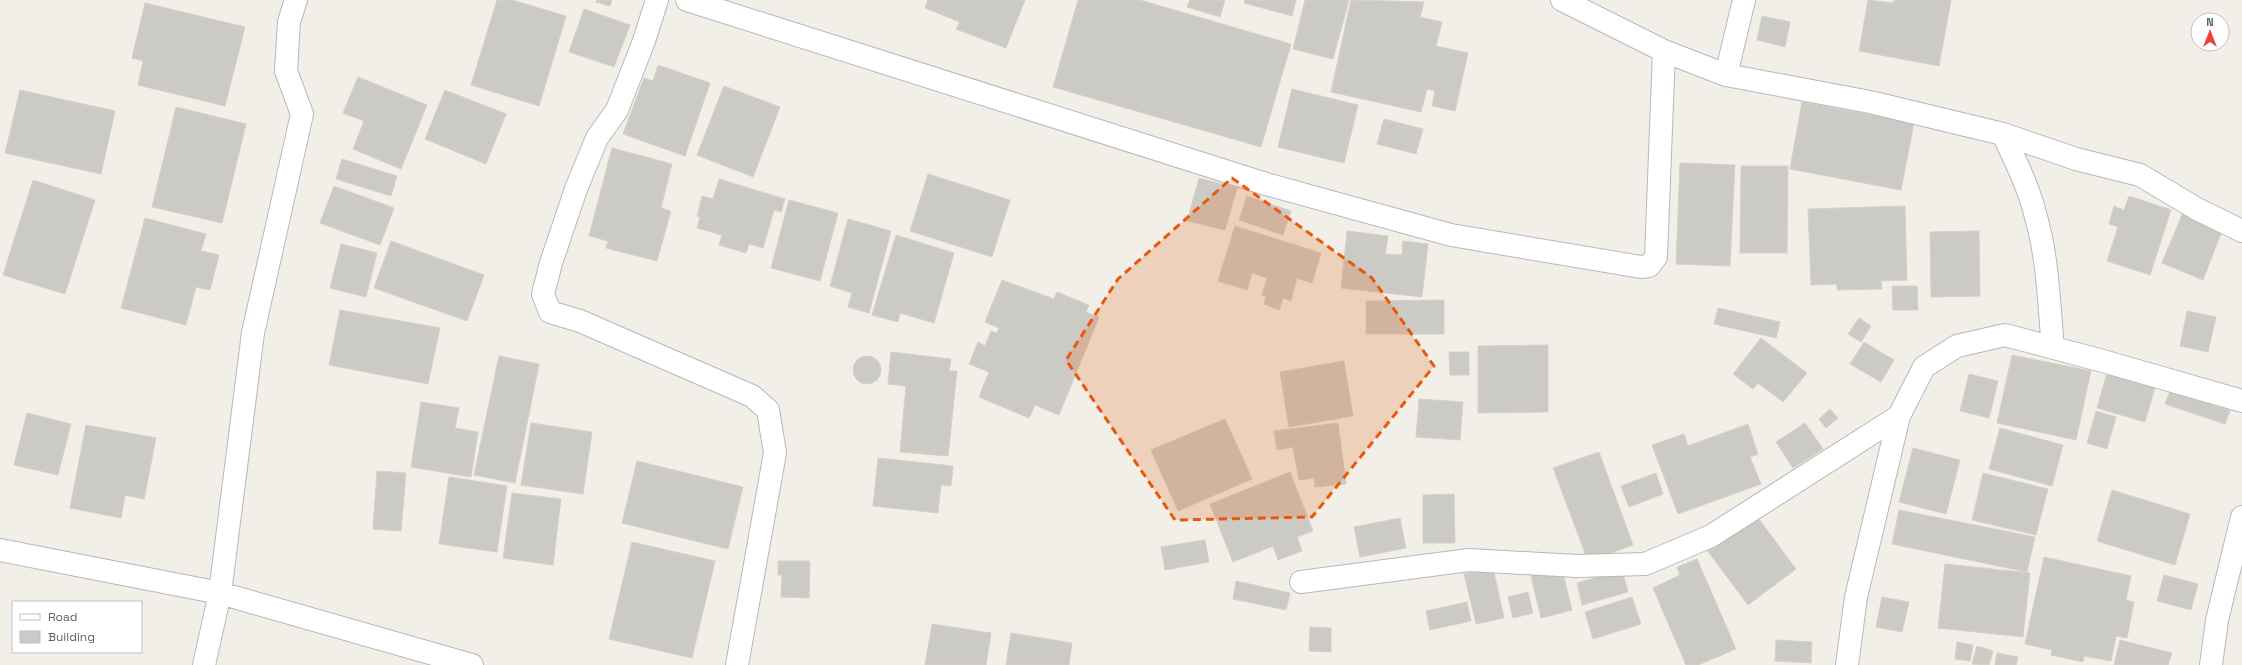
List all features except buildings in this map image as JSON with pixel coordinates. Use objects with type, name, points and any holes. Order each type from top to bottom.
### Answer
[{"type":"street","points":[[204,665],[220,593],[253,333],[302,114],[286,71],[289,22],[296,0]]},
{"type":"street","points":[[657,0],[644,41],[617,110],[597,138],[576,189],[551,263],[543,294],[550,312],[580,321],[752,396],[768,410],[775,453],[737,665]]},
{"type":"street","points":[[687,0],[1266,184],[1451,235],[1642,267],[1649,266],[1656,257],[1664,51]]},
{"type":"street","points":[[1562,0],[1664,51],[1726,75],[1870,102],[2003,134],[2076,159],[2140,175],[2197,209],[2242,231]]},
{"type":"street","points":[[1726,75],[1744,0]]},
{"type":"street","points":[[2003,134],[2027,187],[2037,218],[2044,259],[2053,348]]},
{"type":"street","points":[[1847,665],[1856,597],[1899,416],[1924,367],[1957,346],[2005,335],[2242,401]]},
{"type":"street","points":[[1301,582],[1470,560],[1577,566],[1645,564],[1711,536],[1899,416]]},
{"type":"street","points":[[2211,665],[2217,620],[2242,517]]},
{"type":"street","points":[[0,550],[220,593],[472,665]]},
{"type":"highlighted area","points":[[1232,178],[1372,278],[1434,366],[1312,517],[1175,520],[1066,360],[1118,279]]}]
